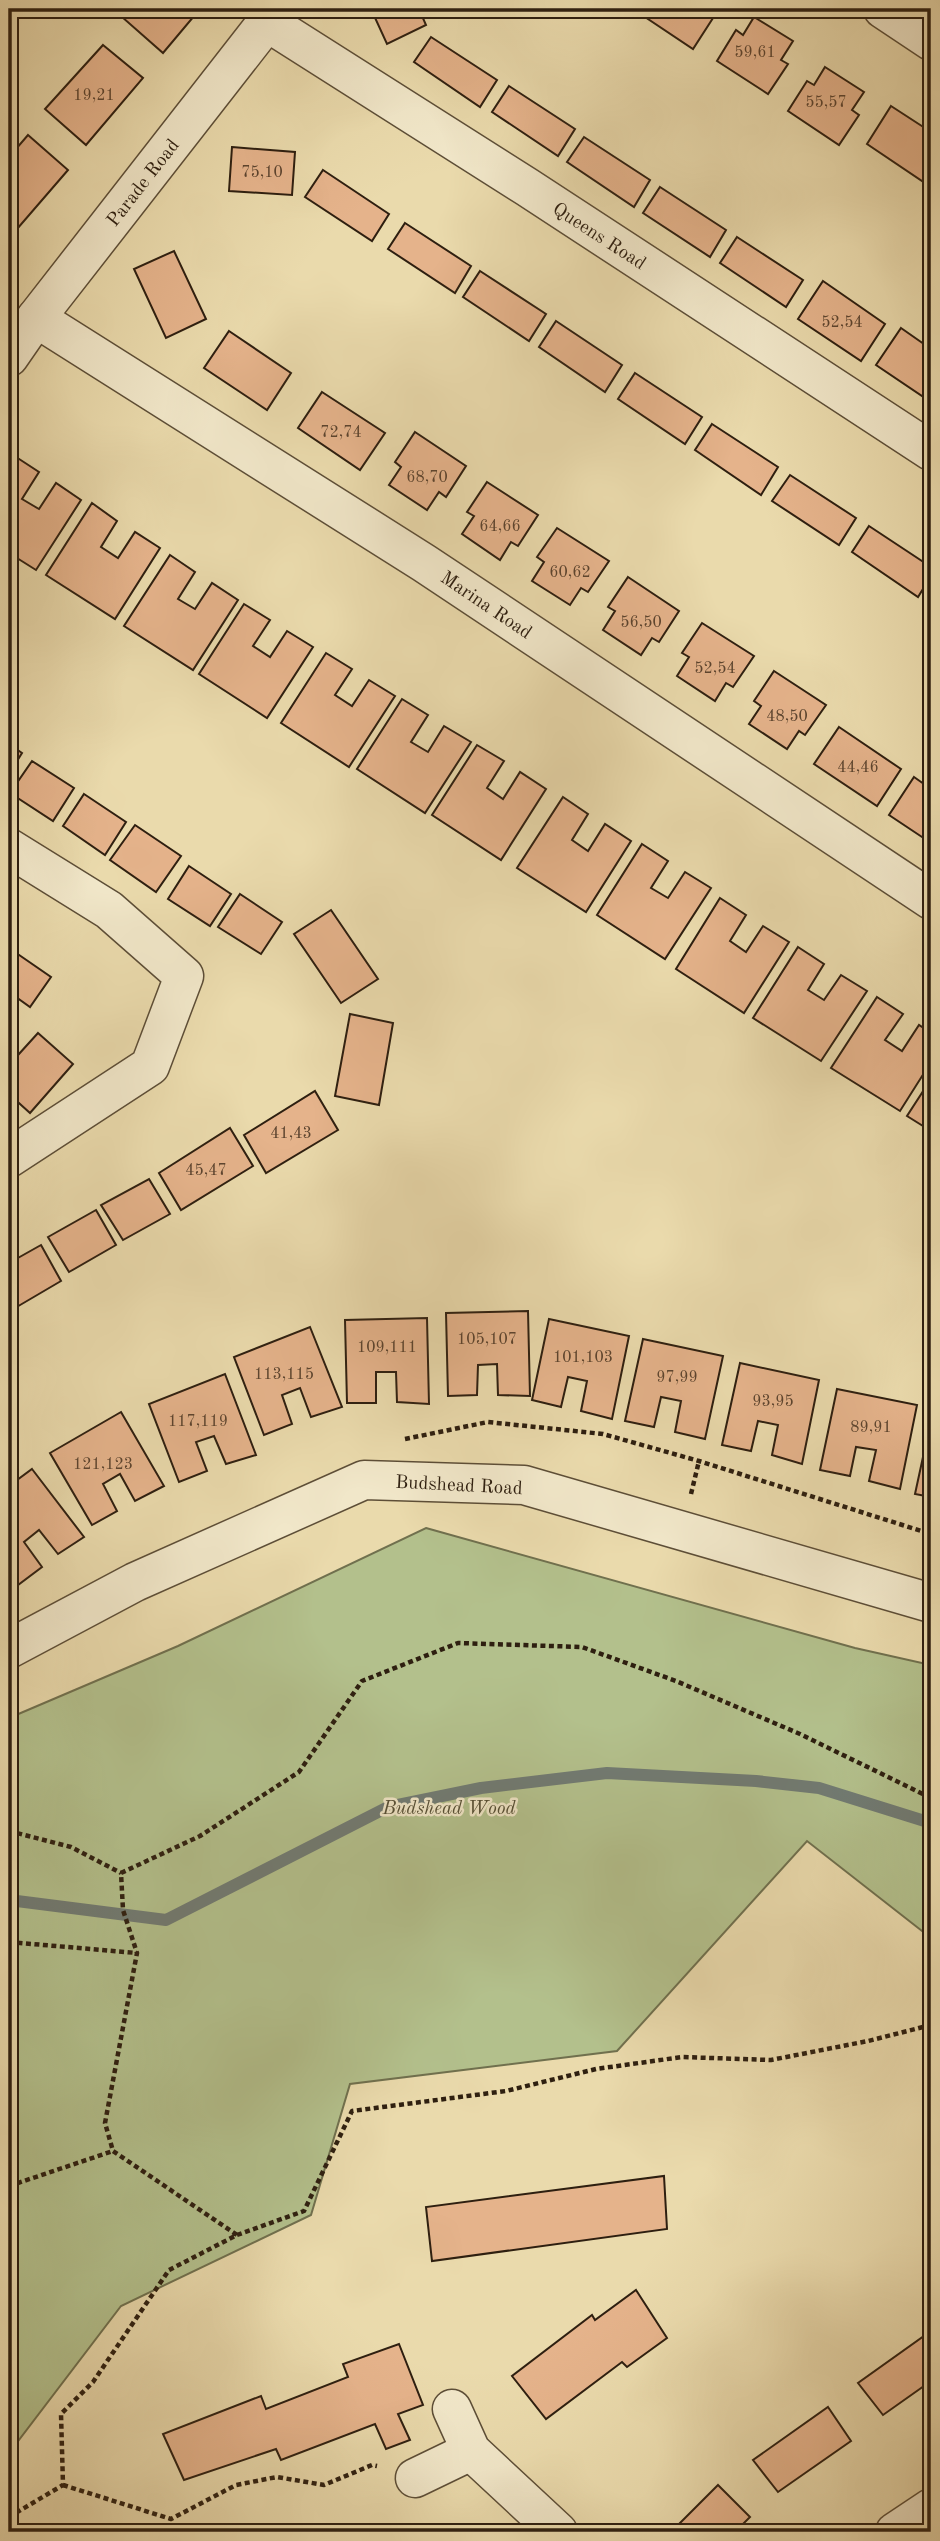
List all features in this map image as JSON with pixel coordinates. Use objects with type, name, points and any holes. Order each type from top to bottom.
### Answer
[{"type":"street","points":[[883,9],[931,41]]},
{"type":"street","name":"Parade Road","points":[[9,357],[36,318],[272,15]]},
{"type":"street","name":"Queens Road","points":[[272,15],[527,187],[931,451]]},
{"type":"street","name":"Marina Road","points":[[36,318],[424,563],[931,900]]},
{"type":"street","points":[[9,848],[109,910],[184,976],[150,1066],[9,1158]]},
{"type":"street","name":"Budshead Road","points":[[9,1648],[135,1582],[364,1480],[524,1485],[931,1603]]},
{"type":"street","points":[[452,2409],[471,2451],[558,2532]]},
{"type":"street","points":[[415,2478],[471,2451]]},
{"type":"street","points":[[895,2532],[931,2508]]},
{"type":"path","points":[[604,1434],[931,1534]]},
{"type":"path","points":[[121,1873],[200,1836],[299,1772],[362,1681],[458,1643],[582,1647],[676,1681],[800,1734],[920,1794],[931,1796]]},
{"type":"path","points":[[9,1831],[71,1847],[121,1873]]},
{"type":"path","points":[[121,1873],[123,1910],[136,1953],[105,2123],[114,2151],[237,2235]]},
{"type":"path","points":[[9,1942],[136,1953]]},
{"type":"path","points":[[64,2486],[61,2414],[93,2382],[169,2270],[237,2235],[304,2211],[352,2111],[506,2091],[596,2069],[682,2057],[771,2060],[868,2041],[931,2025]]},
{"type":"path","points":[[9,2186],[114,2151]]},
{"type":"path","points":[[9,2517],[64,2486],[171,2519],[236,2485],[277,2477],[324,2485],[372,2465],[415,2478]]},
{"type":"green space","name":"Budshead Wood","points":[[426,1528],[855,1648],[931,1665],[931,1938],[807,1841],[617,2051],[350,2084],[311,2215],[121,2306],[9,2453],[9,1718],[178,1646]]},
{"type":"building","points":[[129,9],[200,9],[163,53],[122,17]]},
{"type":"building","points":[[371,9],[419,9],[426,25],[387,44]]},
{"type":"building","points":[[646,9],[710,9],[707,14],[713,18],[693,49],[642,15]]},
{"type":"building","points":[[754,17],[793,41],[781,60],[788,64],[768,94],[717,61],[736,30],[743,35]]},
{"type":"building","points":[[431,37],[497,80],[480,107],[414,62]]},
{"type":"building","points":[[103,45],[143,78],[86,145],[45,109]]},
{"type":"building","points":[[825,67],[864,92],[852,110],[859,115],[839,145],[788,111],[807,81],[814,85]]},
{"type":"building","points":[[509,86],[575,129],[558,156],[492,112]]},
{"type":"building","points":[[891,106],[931,132],[931,187],[867,144]]},
{"type":"building","points":[[28,135],[68,170],[11,236],[9,157]]},
{"type":"building","points":[[584,137],[650,180],[634,207],[567,162]]},
{"type":"building","points":[[232,147],[295,152],[292,195],[229,191]]},
{"type":"building","points":[[323,170],[389,214],[372,241],[305,197]]},
{"type":"building","points":[[660,187],[726,230],[710,257],[643,213]]},
{"type":"building","points":[[405,223],[471,266],[455,293],[388,249]]},
{"type":"building","points":[[737,237],[803,280],[786,307],[720,263]]},
{"type":"building","points":[[174,251],[206,319],[166,338],[134,269]]},
{"type":"building","points":[[480,271],[546,314],[529,341],[463,297]]},
{"type":"building","points":[[823,281],[885,324],[861,361],[798,319]]},
{"type":"building","points":[[556,321],[622,365],[605,392],[539,347]]},
{"type":"building","points":[[901,328],[931,349],[931,402],[876,365]]},
{"type":"building","points":[[229,331],[291,373],[267,410],[204,368]]},
{"type":"building","points":[[635,373],[702,417],[685,444],[618,399]]},
{"type":"building","points":[[322,392],[385,433],[360,470],[298,428]]},
{"type":"building","points":[[712,424],[778,467],[761,495],[695,450]]},
{"type":"building","points":[[415,432],[466,466],[446,497],[439,492],[427,510],[389,485],[401,467],[395,462]]},
{"type":"building","points":[[13,455],[39,472],[22,499],[39,509],[56,483],[81,500],[36,570],[9,553],[9,462]]},
{"type":"building","points":[[790,475],[856,518],[839,545],[772,501]]},
{"type":"building","points":[[487,482],[538,515],[518,546],[511,542],[500,560],[462,534],[474,516],[467,512]]},
{"type":"building","points":[[92,503],[117,521],[101,547],[118,558],[135,532],[160,548],[115,619],[46,575]]},
{"type":"building","points":[[869,526],[931,567],[931,576],[918,597],[852,552]]},
{"type":"building","points":[[557,528],[609,561],[588,592],[581,588],[570,605],[532,581],[544,562],[537,557]]},
{"type":"building","points":[[170,555],[195,572],[178,599],[195,609],[212,583],[238,600],[193,670],[124,626]]},
{"type":"building","points":[[628,577],[679,611],[659,642],[652,638],[641,655],[603,630],[615,611],[608,607]]},
{"type":"building","points":[[244,604],[270,620],[253,646],[270,657],[287,631],[313,647],[267,718],[199,674]]},
{"type":"building","points":[[702,623],[754,656],[733,687],[726,683],[715,701],[677,676],[689,657],[682,653]]},
{"type":"building","points":[[326,653],[352,669],[335,695],[352,706],[369,680],[395,696],[349,767],[281,723]]},
{"type":"building","points":[[774,671],[826,705],[805,735],[799,731],[787,749],[749,724],[761,706],[754,701]]},
{"type":"building","points":[[402,699],[428,715],[411,742],[428,752],[444,726],[471,742],[425,813],[357,769]]},
{"type":"building","points":[[839,727],[901,769],[877,806],[814,764]]},
{"type":"building","points":[[9,744],[22,753],[9,774]]},
{"type":"building","points":[[477,745],[504,761],[487,788],[503,799],[520,772],[546,789],[501,860],[432,815]]},
{"type":"building","points":[[32,761],[74,788],[53,821],[10,793]]},
{"type":"building","points":[[914,777],[931,789],[931,843],[889,815]]},
{"type":"building","points":[[84,794],[126,822],[105,855],[63,826]]},
{"type":"building","points":[[563,797],[588,814],[572,840],[588,851],[605,824],[631,841],[586,912],[517,868]]},
{"type":"building","points":[[135,825],[181,856],[156,892],[110,860]]},
{"type":"building","points":[[642,844],[668,861],[651,888],[668,898],[685,872],[711,888],[665,959],[597,915]]},
{"type":"building","points":[[189,866],[231,894],[210,926],[168,899]]},
{"type":"building","points":[[240,894],[282,922],[261,954],[218,927]]},
{"type":"building","points":[[720,898],[746,915],[730,941],[746,952],[763,926],[789,942],[744,1013],[676,969]]},
{"type":"building","points":[[331,910],[378,979],[341,1003],[294,934]]},
{"type":"building","points":[[798,947],[824,964],[808,990],[824,1000],[841,975],[867,991],[821,1061],[753,1018]]},
{"type":"building","points":[[9,948],[51,977],[30,1007],[9,992]]},
{"type":"building","points":[[877,997],[903,1014],[885,1040],[902,1051],[919,1025],[931,1033],[931,1062],[900,1111],[831,1068]]},
{"type":"building","points":[[350,1014],[393,1023],[379,1105],[335,1096]]},
{"type":"building","points":[[38,1033],[73,1064],[30,1113],[9,1094],[9,1065]]},
{"type":"building","points":[[931,1079],[931,1131],[907,1116]]},
{"type":"building","points":[[315,1091],[338,1130],[266,1173],[244,1135]]},
{"type":"building","points":[[230,1128],[253,1166],[181,1210],[159,1173]]},
{"type":"building","points":[[149,1179],[170,1214],[123,1240],[101,1205]]},
{"type":"building","points":[[96,1210],[116,1245],[69,1272],[48,1237]]},
{"type":"building","points":[[41,1245],[61,1281],[15,1308],[9,1298],[9,1263]]},
{"type":"building","points":[[528,1311],[530,1396],[498,1395],[497,1364],[478,1365],[477,1395],[448,1396],[446,1313]]},
{"type":"building","points":[[427,1318],[429,1404],[397,1402],[396,1372],[376,1372],[376,1403],[347,1403],[345,1320]]},
{"type":"building","points":[[549,1319],[629,1336],[612,1419],[581,1411],[587,1381],[568,1377],[561,1407],[532,1400]]},
{"type":"building","points":[[310,1327],[342,1407],[311,1417],[300,1388],[282,1395],[292,1424],[264,1435],[234,1357]]},
{"type":"building","points":[[643,1339],[723,1356],[705,1439],[675,1432],[681,1401],[661,1397],[654,1427],[625,1421]]},
{"type":"building","points":[[740,1363],[819,1380],[802,1464],[772,1455],[778,1425],[758,1421],[751,1451],[722,1445]]},
{"type":"building","points":[[225,1374],[256,1455],[226,1464],[214,1436],[196,1442],[207,1471],[179,1482],[149,1404]]},
{"type":"building","points":[[837,1389],[917,1405],[900,1489],[869,1481],[876,1450],[856,1447],[850,1476],[820,1470]]},
{"type":"building","points":[[121,1412],[164,1486],[135,1501],[120,1474],[103,1484],[117,1511],[92,1525],[50,1453]]},
{"type":"building","points":[[931,1420],[931,1497],[915,1494]]},
{"type":"building","points":[[32,1469],[84,1537],[58,1554],[39,1530],[24,1542],[42,1567],[18,1585],[9,1572],[9,1486]]},
{"type":"building","points":[[664,2176],[667,2229],[432,2261],[426,2207]]},
{"type":"building","points":[[636,2290],[667,2338],[627,2367],[622,2362],[546,2419],[512,2376],[592,2315],[595,2320]]},
{"type":"building","points":[[931,2331],[931,2381],[883,2415],[858,2383]]},
{"type":"building","points":[[399,2344],[423,2405],[398,2414],[410,2440],[386,2449],[375,2424],[281,2460],[276,2449],[184,2480],[163,2434],[261,2396],[266,2409],[348,2377],[343,2364]]},
{"type":"building","points":[[828,2407],[851,2441],[778,2492],[753,2460]]},
{"type":"building","points":[[718,2485],[750,2517],[735,2532],[671,2532]]},
{"type":"waterway","points":[[9,1900],[166,1920],[388,1807],[481,1788],[607,1773],[756,1781],[819,1788],[931,1823]]}]
